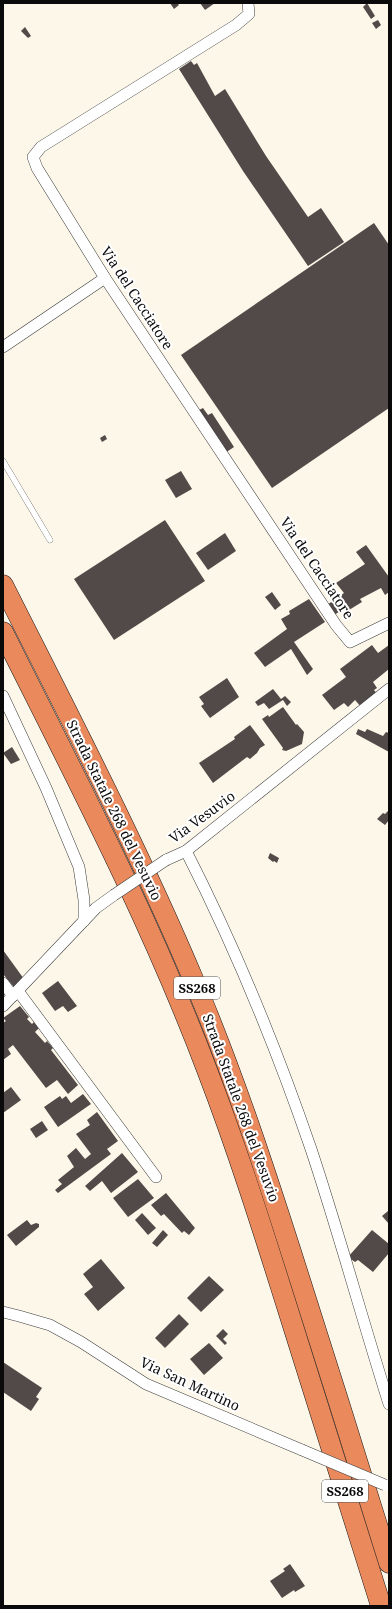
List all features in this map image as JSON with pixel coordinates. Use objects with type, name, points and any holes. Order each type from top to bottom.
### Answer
[{"type":"highway","name":"Strada Statale 268 del Vesuvio","points":[[3,585],[160,903],[222,1052],[278,1208],[389,1563]]},
{"type":"highway","name":"Strada Statale 268 del Vesuvio","points":[[3,632],[140,911],[207,1068],[258,1214],[381,1606]]},
{"type":"street","name":"Via del Cacciatore","points":[[248,3],[249,14],[236,25],[41,147],[33,158],[36,168],[105,278],[336,625],[350,642],[389,623]]},
{"type":"street","points":[[3,346],[105,278]]},
{"type":"street","name":"Via Vesuvio","points":[[3,1006],[96,908],[166,860],[186,851],[389,689]]},
{"type":"street","points":[[3,696],[46,788],[79,867],[84,900],[84,921]]},
{"type":"street","points":[[186,851],[225,930],[260,1014],[311,1149],[389,1404]]},
{"type":"street","points":[[3,982],[16,993],[156,1177]]},
{"type":"street","name":"Via San Martino","points":[[3,1312],[50,1325],[81,1342],[146,1384],[387,1485]]},
{"type":"lane","points":[[3,461],[50,540]]},
{"type":"building","points":[[170,3],[177,3],[179,5],[174,9]]},
{"type":"building","points":[[200,3],[215,3],[205,10]]},
{"type":"building","points":[[367,3],[375,16],[371,19],[363,7]]},
{"type":"building","points":[[378,20],[381,25],[376,29],[372,23]]},
{"type":"building","points":[[25,27],[31,36],[28,38],[21,31]]},
{"type":"building","points":[[191,61],[194,65],[197,63],[215,96],[225,89],[266,156],[308,217],[321,208],[344,242],[308,266],[243,171],[179,69]]},
{"type":"building","points":[[374,223],[389,245],[389,408],[272,488],[181,355]]},
{"type":"building","points":[[203,408],[208,415],[212,413],[234,447],[225,453],[197,411]]},
{"type":"building","points":[[105,435],[107,439],[102,442],[100,438]]},
{"type":"building","points":[[181,471],[192,489],[176,498],[165,480]]},
{"type":"building","points":[[165,520],[205,581],[114,640],[74,579]]},
{"type":"building","points":[[225,533],[236,551],[208,570],[196,553]]},
{"type":"building","points":[[366,545],[389,577],[389,592],[385,595],[381,588],[360,599],[362,602],[349,610],[347,607],[334,615],[327,605],[344,593],[336,583],[365,564],[356,552]]},
{"type":"building","points":[[272,592],[281,605],[275,610],[265,597]]},
{"type":"building","points":[[309,599],[325,622],[294,642],[313,669],[307,675],[291,649],[265,667],[254,653],[287,629],[281,619],[290,614],[289,611]]},
{"type":"building","points":[[372,645],[378,653],[389,645],[389,669],[373,682],[377,688],[374,690],[378,695],[362,708],[355,700],[348,707],[344,703],[334,710],[322,695],[346,677],[340,669]]},
{"type":"building","points":[[227,678],[239,697],[210,718],[201,706],[204,704],[199,697]]},
{"type":"building","points":[[273,689],[281,699],[285,696],[291,702],[287,706],[283,700],[269,709],[264,703],[258,706],[255,702]]},
{"type":"building","points":[[283,707],[296,725],[297,724],[304,732],[302,744],[286,751],[282,750],[283,748],[262,719],[268,715],[269,717]]},
{"type":"building","points":[[250,725],[265,745],[260,748],[250,759],[247,757],[213,783],[199,763],[235,739],[234,737]]},
{"type":"building","points":[[358,729],[365,732],[367,729],[383,736],[386,732],[389,733],[389,752],[356,734]]},
{"type":"building","points":[[12,747],[20,760],[11,764],[3,753]]},
{"type":"building","points":[[389,810],[389,820],[385,825],[377,819]]},
{"type":"building","points":[[270,853],[279,858],[277,863],[268,858]]},
{"type":"building","points":[[3,950],[24,979],[14,987],[3,974]]},
{"type":"building","points":[[58,981],[77,1006],[68,1012],[63,1006],[55,1011],[42,993]]},
{"type":"building","points":[[20,1006],[29,1017],[27,1019],[32,1024],[34,1022],[39,1028],[35,1032],[45,1043],[47,1041],[53,1048],[51,1050],[78,1085],[68,1094],[57,1080],[46,1088],[13,1045],[8,1049],[11,1054],[3,1060],[3,1023],[6,1021],[3,1018]]},
{"type":"building","points":[[11,1087],[21,1100],[3,1113],[3,1093]]},
{"type":"building","points":[[83,1094],[91,1104],[58,1127],[44,1107],[60,1096],[62,1099],[66,1096],[71,1103]]},
{"type":"building","points":[[97,1112],[118,1141],[107,1149],[111,1154],[58,1193],[55,1190],[62,1184],[58,1180],[74,1167],[67,1156],[76,1148],[85,1159],[91,1154],[76,1134],[90,1125],[87,1120]]},
{"type":"building","points":[[42,1121],[48,1130],[36,1138],[30,1129]]},
{"type":"building","points":[[122,1153],[138,1172],[111,1193],[102,1181],[90,1191],[85,1186]]},
{"type":"building","points":[[138,1179],[154,1198],[128,1217],[113,1198]]},
{"type":"building","points":[[166,1193],[195,1228],[189,1235],[184,1231],[182,1233],[164,1214],[161,1216],[151,1205]]},
{"type":"building","points":[[388,1211],[389,1213],[389,1224],[382,1216]]},
{"type":"building","points":[[142,1213],[156,1228],[148,1235],[135,1220]]},
{"type":"building","points":[[27,1220],[31,1225],[36,1223],[39,1224],[39,1227],[16,1246],[7,1235]]},
{"type":"building","points":[[163,1230],[168,1235],[157,1247],[152,1243]]},
{"type":"building","points":[[372,1230],[389,1244],[389,1253],[373,1272],[358,1260],[355,1262],[348,1257]]},
{"type":"building","points":[[101,1259],[125,1288],[98,1311],[84,1294],[93,1287],[83,1274]]},
{"type":"building","points":[[209,1276],[224,1290],[201,1312],[187,1298]]},
{"type":"building","points":[[179,1314],[189,1324],[165,1348],[155,1338]]},
{"type":"building","points":[[223,1329],[228,1334],[223,1339],[227,1343],[225,1345],[216,1336]]},
{"type":"building","points":[[209,1343],[223,1358],[204,1375],[190,1359]]},
{"type":"building","points":[[3,1362],[42,1388],[36,1397],[39,1399],[31,1411],[3,1392]]},
{"type":"building","points":[[290,1564],[305,1586],[295,1592],[294,1590],[282,1598],[270,1581],[285,1571],[283,1569]]}]
